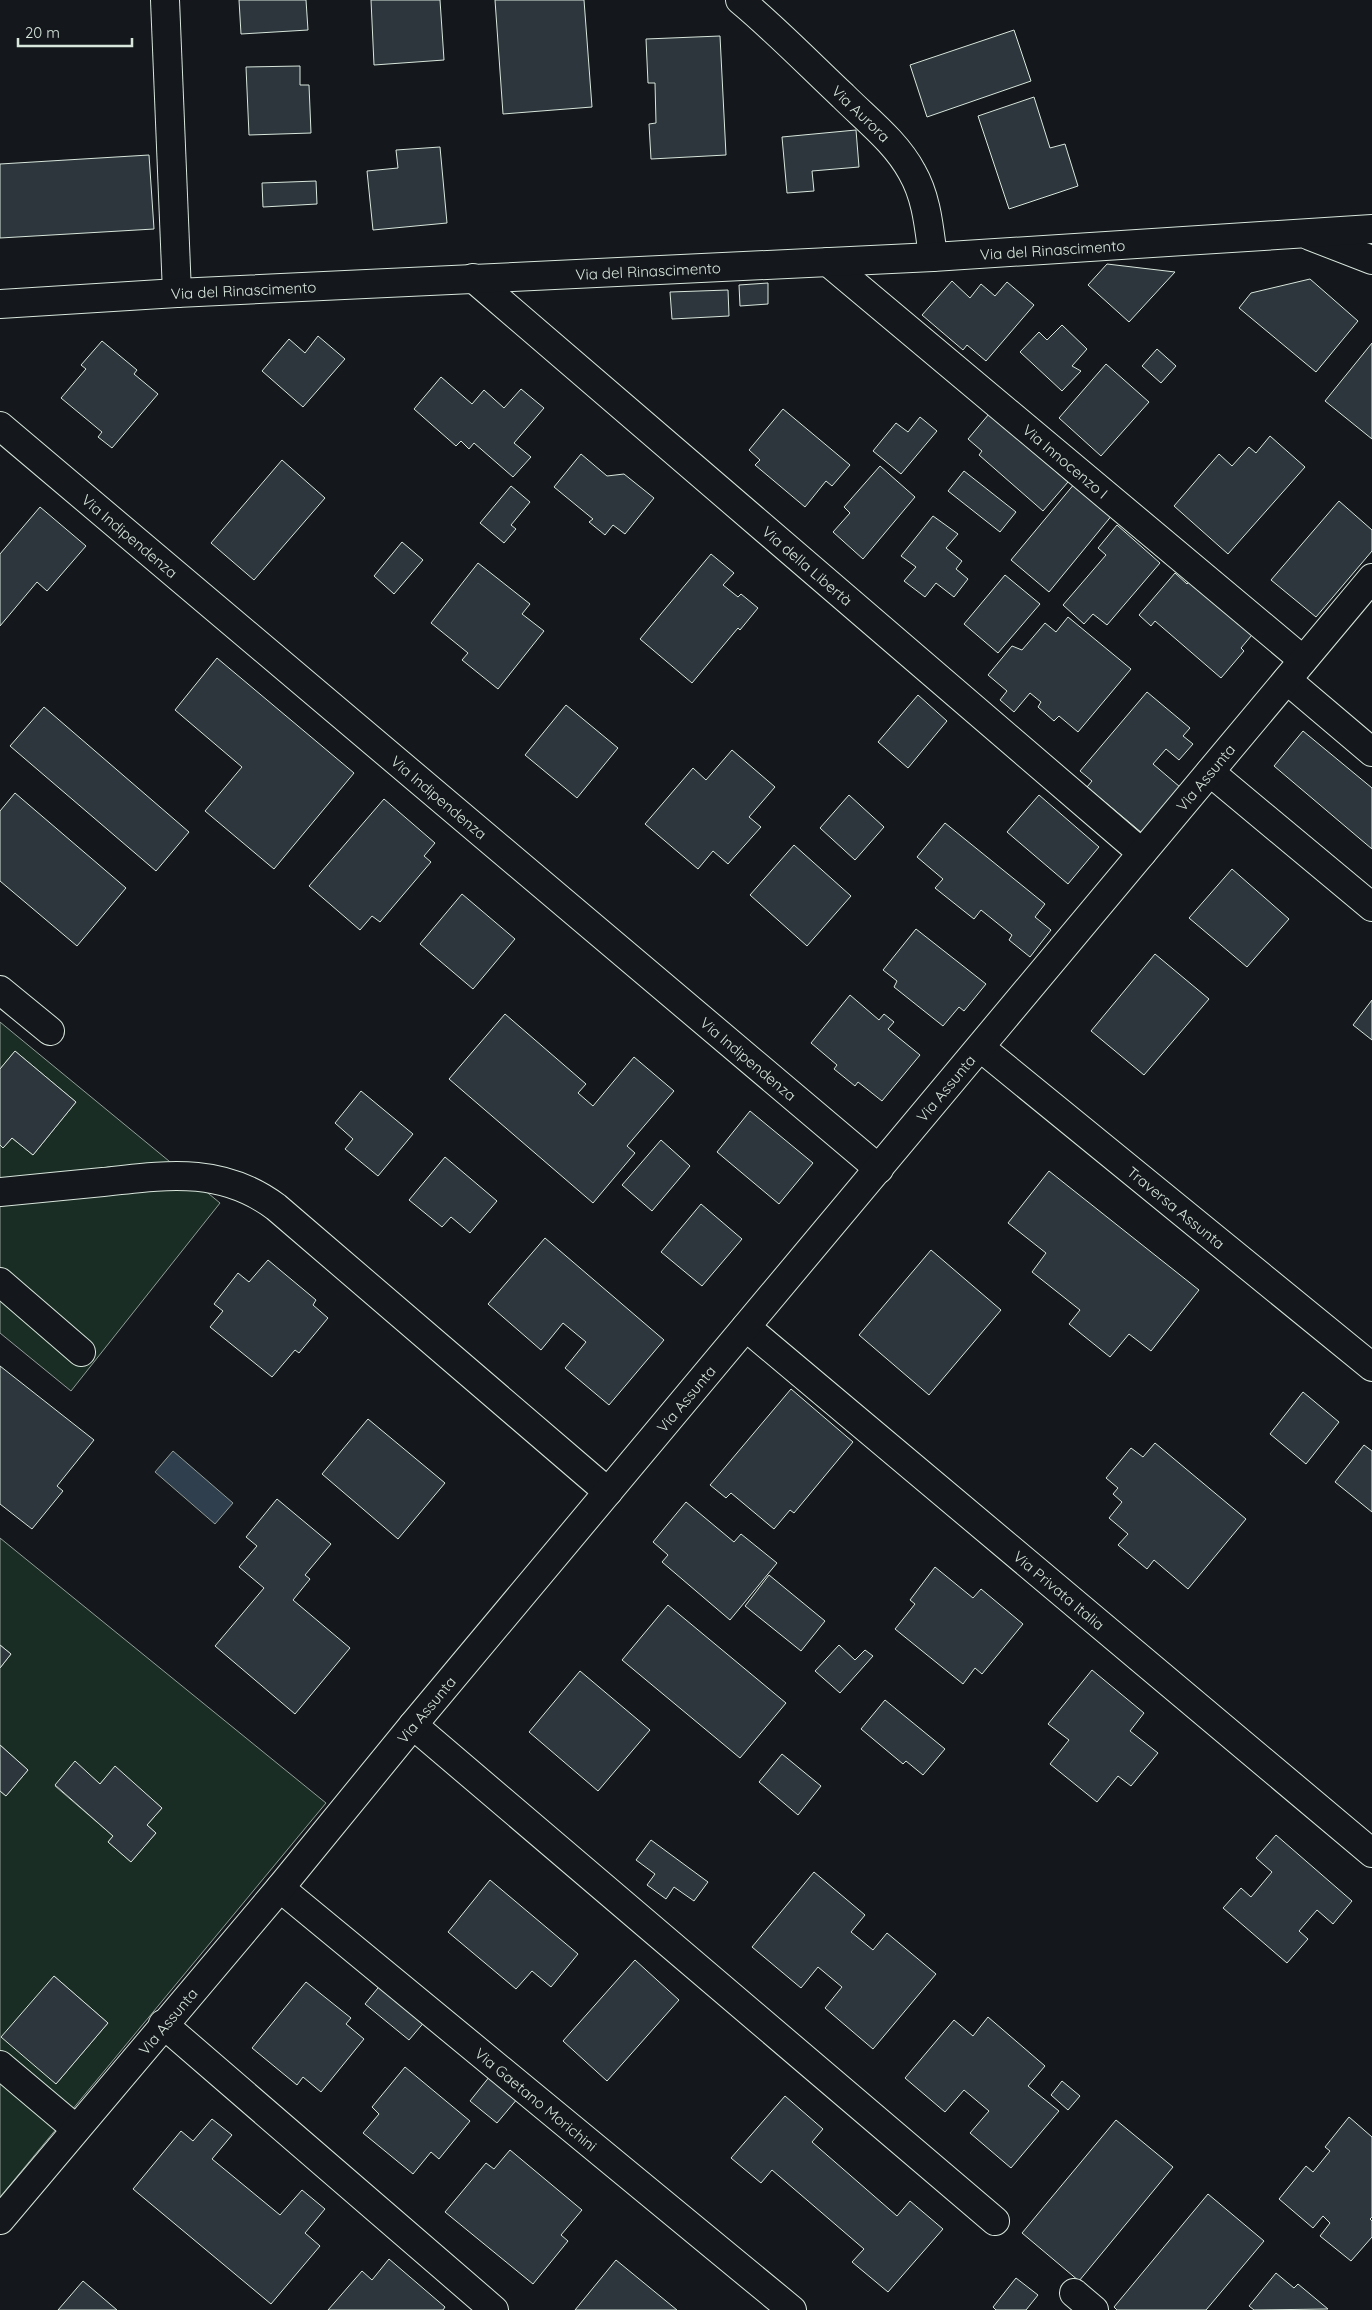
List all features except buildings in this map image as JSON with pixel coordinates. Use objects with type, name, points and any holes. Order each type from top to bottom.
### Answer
[{"type":"street","points":[[164,0],[177,293]]},
{"type":"street","name":"Via Aurora","points":[[740,0],[769,25],[885,137],[904,159],[913,173],[925,203],[932,257]]},
{"type":"street","name":"Via del Rinascimento","points":[[0,304],[473,278],[932,257],[1297,232],[1372,229]]},
{"type":"street","name":"Via del Rinascimento","points":[[1297,232],[1372,260]]},
{"type":"street","name":"Via Innocenzo I","points":[[828,262],[1295,670],[1372,752]]},
{"type":"street","name":"Via della Libertà","points":[[473,278],[1142,854]]},
{"type":"street","name":"Via Indipendenza","points":[[0,426],[879,1169]]},
{"type":"street","name":"Via Assunta","points":[[0,2220],[163,2024],[280,1888],[413,1725],[981,1048],[1372,578]]},
{"type":"street","points":[[1210,772],[1372,907]]},
{"type":"street","points":[[0,990],[50,1031]]},
{"type":"street","name":"Traversa Assunta","points":[[981,1048],[1372,1367]]},
{"type":"street","points":[[0,1192],[180,1174],[226,1182],[251,1191],[276,1207],[608,1492]]},
{"type":"street","points":[[0,1282],[81,1352]]},
{"type":"street","name":"Via Privata Italia","points":[[746,1327],[1372,1853]]},
{"type":"street","points":[[413,1725],[995,2221]]},
{"type":"street","name":"Via Gaetano Morichini","points":[[280,1888],[792,2310]]},
{"type":"street","points":[[163,2024],[494,2310]]},
{"type":"street","points":[[0,2065],[76,2128]]},
{"type":"green space","points":[[0,1022],[220,1203],[71,1391],[0,1333],[0,1145],[3,1148],[12,1138],[33,1155],[76,1102],[15,1051],[0,1069]]},
{"type":"green space","points":[[0,1538],[326,1803],[0,2197],[0,1791],[6,1796],[28,1770],[0,1745],[0,1668],[11,1654],[0,1645]],"holes":[[[75,1762],[100,1784],[115,1767],[162,1808],[147,1825],[156,1833],[131,1862],[108,1842],[113,1836],[55,1786]],[[54,1976],[108,2023],[56,2084]]]},
{"type":"water","points":[[173,1451],[233,1503],[215,1524],[155,1472]]}]
